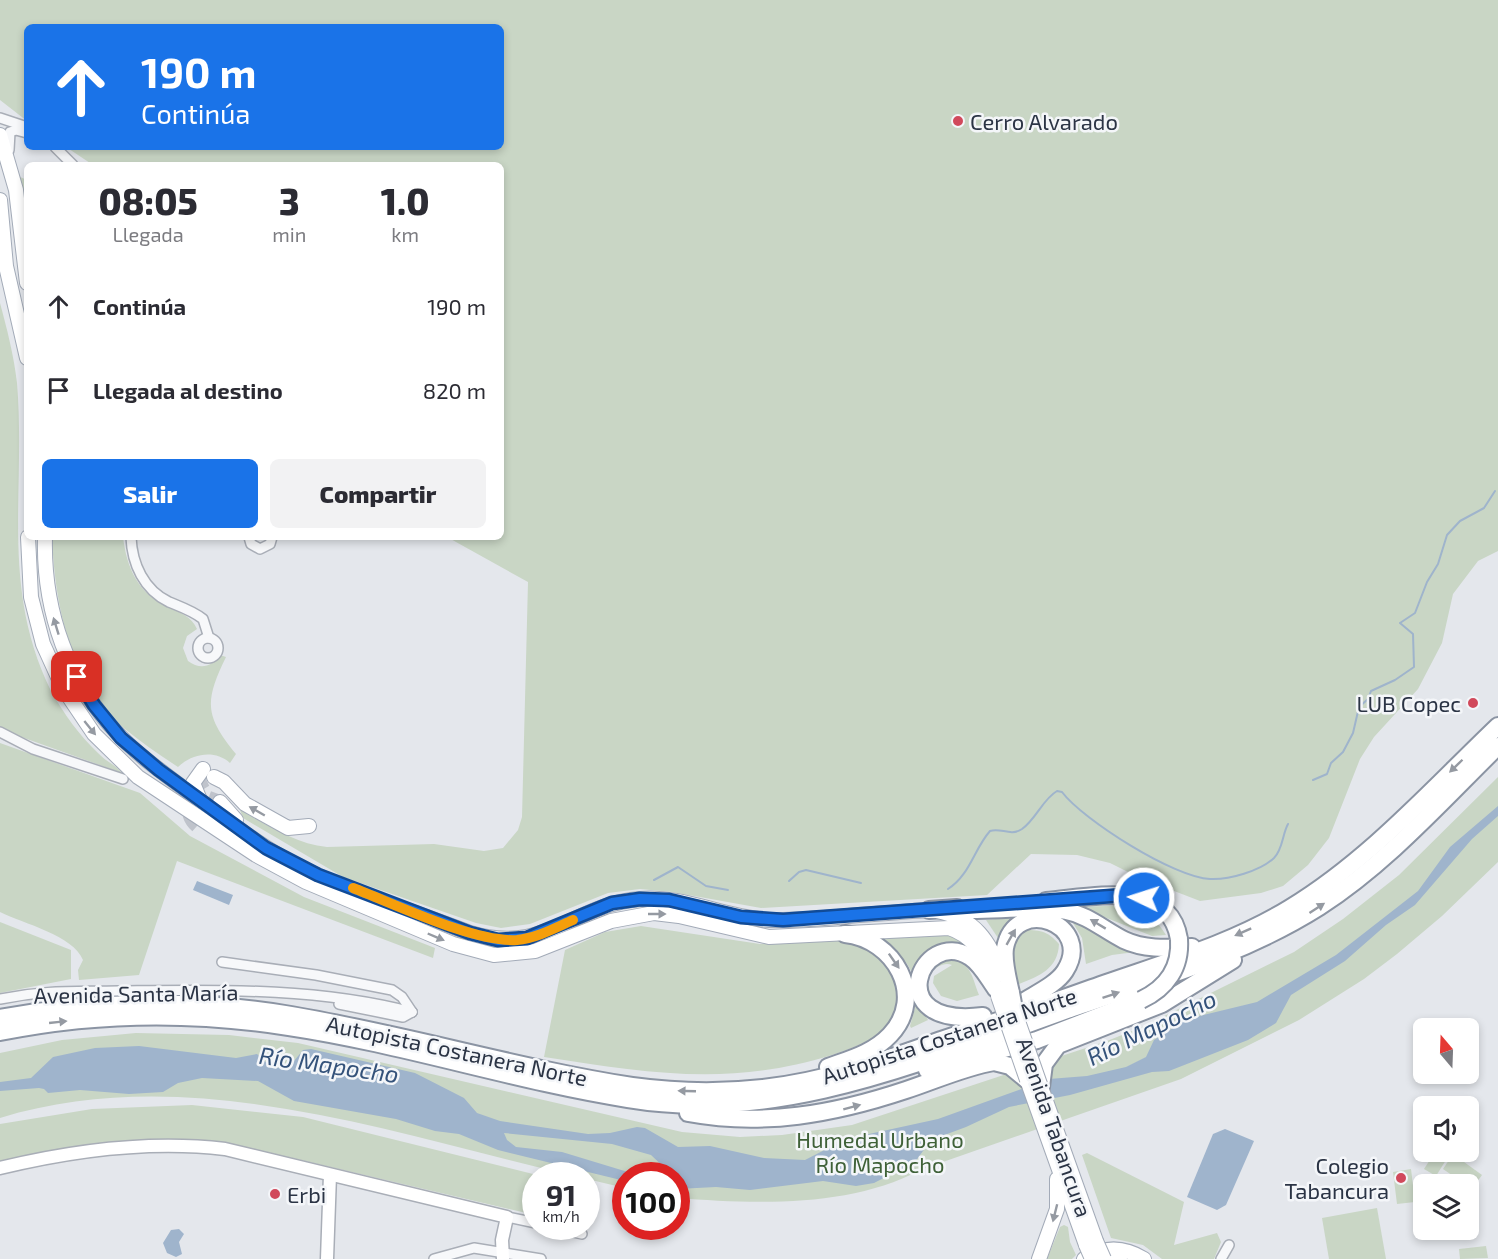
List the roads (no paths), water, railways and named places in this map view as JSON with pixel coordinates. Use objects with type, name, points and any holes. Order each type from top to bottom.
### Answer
[{"type":"highway","name":"Autopista Costanera Norte","points":[[0,1018],[99,1005],[236,1008],[318,1020],[633,1086],[710,1092],[765,1088],[828,1077],[881,1061],[1173,959],[1214,944],[1277,916],[1335,877],[1400,821],[1498,726]]},
{"type":"highway","name":"Autopista Costanera Norte","points":[[0,1032],[45,1024],[129,1017],[201,1018],[262,1023],[316,1031],[628,1099],[682,1104],[733,1104],[790,1098],[848,1084],[1192,968],[1266,937],[1322,905],[1370,869],[1498,746]]},
{"type":"highway","points":[[733,1104],[775,1108],[820,1101],[1022,1045],[1141,1000],[1158,991],[1171,976],[1178,958],[1179,939],[1174,924],[1163,909],[1136,896],[937,909]]},
{"type":"highway","points":[[937,909],[983,912],[1062,910],[1086,917],[1120,938],[1141,946],[1177,948],[1214,944]]},
{"type":"highway","points":[[828,1077],[887,1051],[983,1016],[1008,997],[1059,978],[1069,964],[1070,942],[1059,925],[1045,919],[1030,920],[1011,934],[1005,956],[1008,997]]},
{"type":"highway","points":[[765,1088],[868,1052],[882,1042],[898,1025],[906,999],[903,978],[898,966],[885,950],[874,942],[845,934]]},
{"type":"highway","points":[[628,1099],[721,1118],[784,1118],[854,1107],[998,1062],[1010,1066],[1034,1083],[1055,1048],[1170,1000],[1266,937]]},
{"type":"highway","points":[[983,1016],[956,1018],[931,1009],[923,1001],[918,989],[921,971],[937,955],[951,951],[962,953],[978,964],[1008,997]]},
{"type":"highway","points":[[1008,997],[1173,959]]},
{"type":"main road","points":[[0,133],[10,161],[16,190],[24,258]]},
{"type":"main road","points":[[0,200],[6,266],[24,345]]},
{"type":"main road","points":[[28,540],[29,581],[38,629],[55,673],[82,718],[104,745],[133,772],[242,838],[306,882],[453,944],[485,954],[503,955],[535,951],[611,921],[654,913],[680,916],[757,936],[786,938],[949,928],[967,937],[1008,997]]},
{"type":"main road","points":[[45,540],[51,606],[63,645],[77,677],[94,705],[121,738],[200,800],[242,838]]},
{"type":"main road","points":[[173,780],[184,778],[203,769],[194,783],[200,800]]},
{"type":"main road","points":[[214,777],[224,782],[245,804],[288,828],[309,826]]},
{"type":"main road","points":[[220,802],[231,813],[242,838]]},
{"type":"main road","points":[[197,826],[242,838],[318,875],[470,933],[498,940],[517,940],[537,936],[601,907],[640,899],[669,900],[741,917],[767,920],[937,909],[962,919],[981,932],[992,948],[1008,997]]},
{"type":"main road","name":"Avenida Tabancura","points":[[1008,997],[1019,1040]]},
{"type":"main road","name":"Avenida Tabancura","points":[[1008,997],[1019,1040],[1059,1162],[1091,1243],[1104,1259]]},
{"type":"main road","points":[[1039,1259],[1057,1209],[1059,1162]]},
{"type":"main road","name":"Avenida Tabancura","points":[[1091,1243],[1092,1259]]},
{"type":"main road","points":[[1084,1259],[1104,1250],[1120,1248],[1144,1259]]},
{"type":"main road","points":[[1110,1259],[1120,1259]]},
{"type":"street","points":[[0,118],[24,130]]},
{"type":"street","points":[[0,133],[15,128],[24,130]]},
{"type":"street","points":[[10,161],[8,135],[13,130],[24,130]]},
{"type":"street","points":[[58,150],[71,162]]},
{"type":"street","points":[[131,540],[135,564],[145,582],[158,596],[203,619],[209,638]]},
{"type":"street","points":[[250,540],[251,544],[260,549],[270,544],[271,540]]},
{"type":"street","points":[[0,732],[33,749],[123,778]]},
{"type":"street","name":"Avenida Santa María","points":[[0,999],[66,990],[272,993],[403,1017],[412,1012],[402,997],[392,990],[316,975],[222,962]]},
{"type":"street","points":[[0,1168],[92,1150],[189,1146],[245,1153],[522,1220]]},
{"type":"street","points":[[327,1259],[330,1175]]},
{"type":"street","points":[[502,1255],[507,1217]]},
{"type":"street","points":[[1221,1259],[1229,1245]]},
{"type":"street","points":[[434,1259],[474,1248],[502,1255],[541,1259]]},
{"type":"water","name":"Río Mapocho","points":[[1498,806],[1498,816],[1472,839],[1415,905],[1386,925],[1345,961],[1291,995],[1276,1023],[1248,1040],[1169,1071],[1152,1072],[1070,1095],[1009,1107],[931,1140],[915,1162],[874,1183],[856,1186],[823,1181],[750,1190],[716,1187],[690,1188],[690,1162],[658,1162],[651,1155],[612,1144],[504,1133],[507,1140],[516,1147],[562,1152],[595,1162],[547,1162],[498,1150],[459,1134],[435,1131],[396,1119],[294,1101],[258,1081],[202,1078],[178,1083],[163,1092],[129,1094],[80,1090],[48,1093],[39,1088],[0,1091],[0,1082],[31,1078],[53,1057],[95,1048],[139,1046],[236,1058],[257,1054],[269,1065],[280,1068],[294,1061],[303,1050],[311,1049],[415,1073],[464,1098],[477,1113],[500,1121],[588,1134],[610,1133],[637,1127],[645,1128],[678,1147],[710,1146],[764,1158],[805,1160],[846,1139],[938,1119],[1049,1079],[1087,1076],[1126,1067],[1146,1057],[1154,1040],[1187,1019],[1257,1002],[1336,955],[1418,891],[1450,847]]},
{"type":"water","points":[[197,881],[233,895],[229,905],[193,890]]},
{"type":"water","points":[[1225,1129],[1254,1141],[1226,1205],[1217,1210],[1187,1197],[1213,1134]]},
{"type":"water","points":[[600,1164],[612,1167],[612,1178],[600,1175]]},
{"type":"water","points":[[179,1229],[184,1234],[179,1242],[182,1254],[176,1257],[167,1253],[163,1243],[171,1230]]},
{"type":"waterway","points":[[1313,780],[1327,774],[1331,763],[1343,752],[1353,733],[1359,707],[1368,699],[1371,691],[1395,680],[1414,667],[1413,634],[1400,623],[1415,613],[1427,582],[1438,564],[1447,535],[1460,521],[1484,508],[1495,491]]},
{"type":"waterway","points":[[948,889],[962,877],[990,831],[1013,832],[1022,829],[1057,791],[1062,792],[1089,817],[1131,846],[1175,869],[1210,879],[1244,874],[1268,863],[1279,850],[1288,824]]},
{"type":"waterway","points":[[654,880],[678,867],[706,886],[728,890]]},
{"type":"waterway","points":[[789,881],[799,872],[806,870],[861,883]]},
{"type":"tunnel","points":[[197,826],[189,812],[190,797],[199,784],[214,777]]},
{"type":"tunnel","points":[[189,802],[204,796],[220,802]]},
{"type":"place","name":"Cerro Alvarado","points":[[958,121]]},
{"type":"place","name":"LUB Copec","points":[[1473,703]]},
{"type":"place","name":"Colegio Tabancura","points":[[1401,1178]]},
{"type":"place","name":"Erbi","points":[[275,1194]]},
{"type":"park label","name":"Humedal Urbano Río Mapocho","points":[[880,1152]]}]
